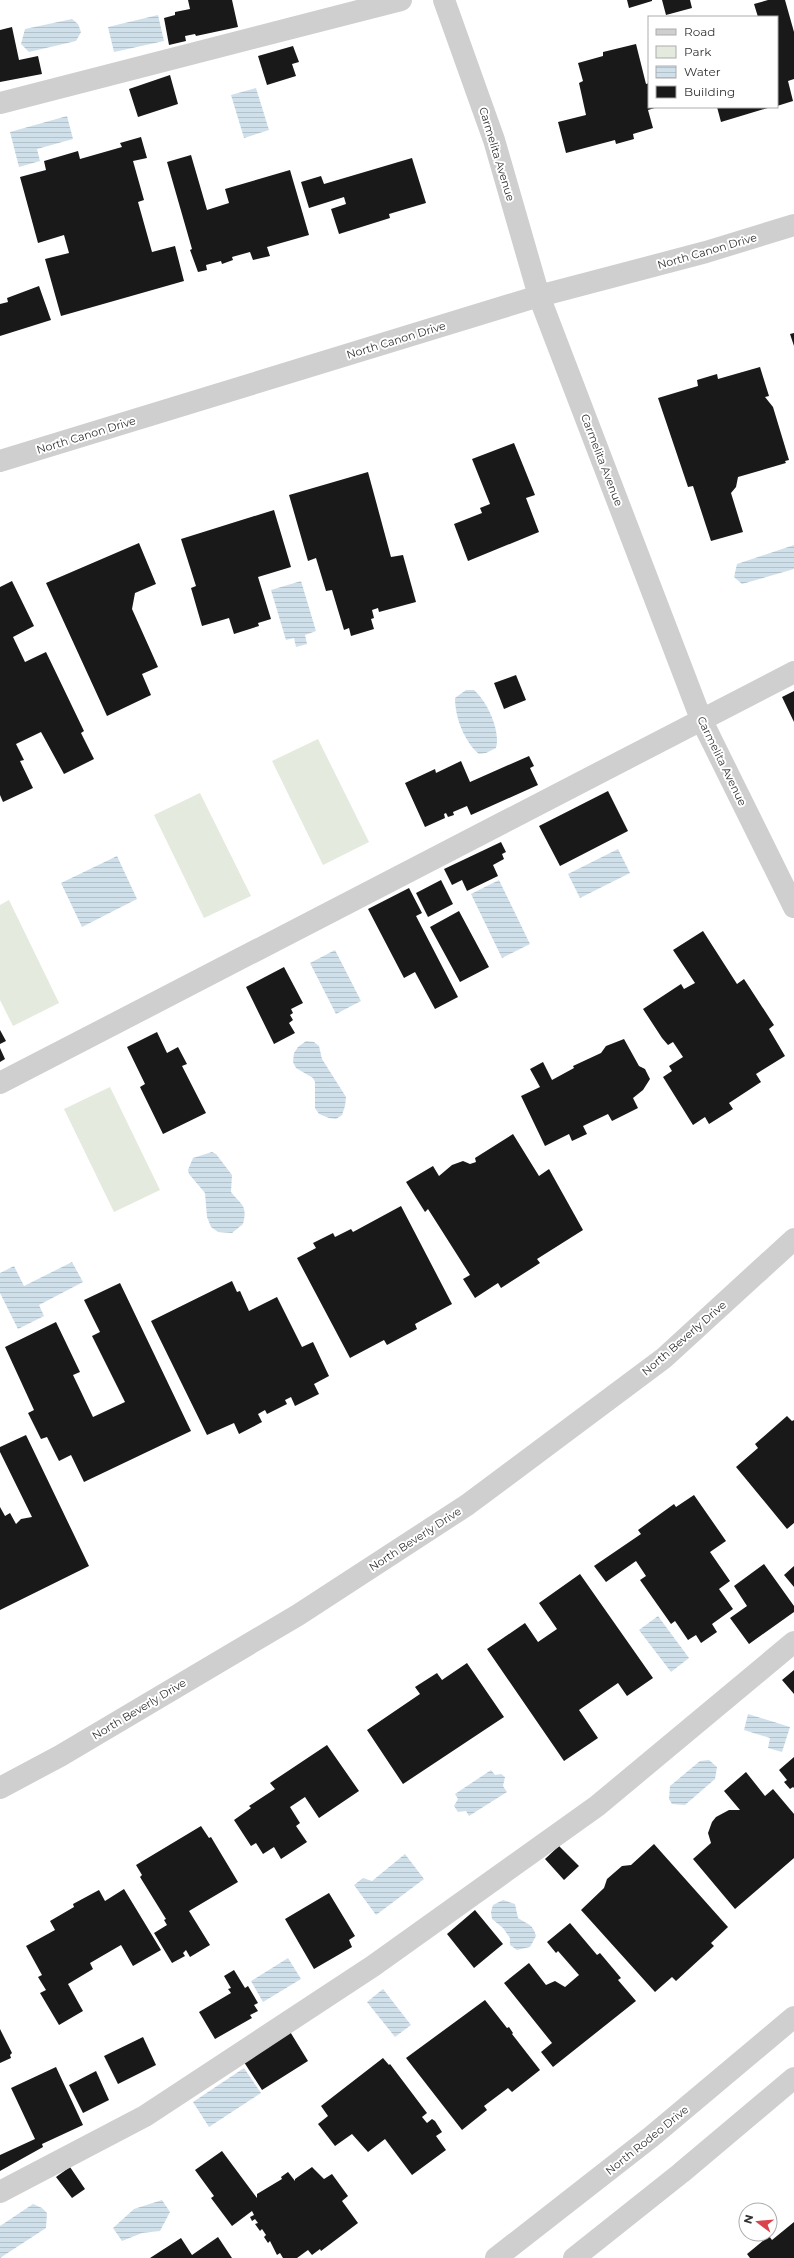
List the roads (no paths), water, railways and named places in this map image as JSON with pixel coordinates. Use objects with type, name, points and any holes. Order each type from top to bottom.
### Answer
[{"type":"street","points":[[0,103],[401,0]]},
{"type":"street","name":"Carmelita Avenue","points":[[444,0],[494,140],[539,296],[701,718],[794,907]]},
{"type":"street","name":"North Canon Drive","points":[[0,462],[539,296],[706,252],[794,225]]},
{"type":"street","points":[[0,1083],[701,718],[794,672]]},
{"type":"street","name":"North Beverly Drive","points":[[0,1788],[60,1756],[298,1615],[467,1505],[664,1358],[794,1239]]},
{"type":"street","points":[[0,2192],[145,2116],[373,1966],[597,1806],[794,1642]]},
{"type":"street","name":"North Rodeo Drive","points":[[496,2258],[651,2137],[794,2017]]},
{"type":"street","points":[[574,2258],[681,2173],[794,2078]]},
{"type":"water","points":[[158,15],[164,41],[114,52],[108,27]]},
{"type":"water","points":[[72,19],[78,24],[81,32],[76,41],[29,52],[21,44],[25,29]]},
{"type":"water","points":[[256,88],[269,130],[244,138],[231,95]]},
{"type":"water","points":[[67,116],[73,139],[37,149],[40,161],[19,167],[10,132]]},
{"type":"water","points":[[794,545],[794,569],[742,584],[734,577],[737,564]]},
{"type":"water","points":[[301,581],[316,631],[305,635],[307,644],[296,647],[294,638],[286,640],[271,590]]},
{"type":"water","points":[[466,690],[474,690],[484,701],[495,725],[497,741],[496,748],[486,753],[479,754],[474,749],[461,728],[455,705],[455,698]]},
{"type":"water","points":[[618,849],[630,873],[580,898],[568,874]]},
{"type":"water","points":[[117,856],[137,899],[82,927],[61,883]]},
{"type":"water","points":[[499,880],[530,944],[502,958],[471,894]]},
{"type":"water","points":[[335,950],[361,1001],[336,1014],[310,963]]},
{"type":"water","points":[[306,1041],[314,1042],[319,1046],[322,1059],[346,1097],[342,1115],[336,1119],[319,1114],[315,1108],[315,1082],[313,1078],[296,1068],[293,1062],[294,1053],[298,1047]]},
{"type":"water","points":[[212,1152],[216,1154],[232,1175],[231,1192],[243,1206],[245,1213],[243,1224],[232,1233],[218,1232],[211,1227],[207,1217],[205,1193],[189,1174],[188,1170],[193,1158]]},
{"type":"water","points":[[72,1262],[83,1282],[39,1305],[44,1316],[18,1329],[0,1293],[0,1273],[14,1266],[24,1286]]},
{"type":"water","points":[[658,1616],[689,1658],[671,1672],[639,1630]]},
{"type":"water","points":[[748,1714],[790,1727],[782,1752],[768,1748],[770,1738],[744,1730]]},
{"type":"water","points":[[709,1760],[717,1767],[715,1779],[685,1805],[672,1804],[669,1799],[670,1786],[700,1761]]},
{"type":"water","points":[[491,1770],[495,1775],[501,1774],[505,1777],[503,1786],[507,1792],[469,1816],[466,1811],[458,1812],[454,1806],[458,1799],[455,1794]]},
{"type":"water","points":[[405,1854],[424,1879],[376,1915],[354,1885],[363,1878],[372,1881]]},
{"type":"water","points":[[503,1900],[515,1904],[518,1918],[529,1925],[535,1932],[536,1936],[530,1947],[517,1950],[510,1945],[510,1938],[503,1928],[492,1919],[491,1912],[493,1905]]},
{"type":"water","points":[[288,1958],[301,1979],[263,2002],[251,1981]]},
{"type":"water","points":[[383,1989],[411,2025],[395,2037],[367,2002]]},
{"type":"water","points":[[244,2068],[261,2093],[209,2127],[193,2102]]},
{"type":"water","points":[[162,2200],[170,2212],[160,2231],[142,2233],[122,2241],[113,2228],[134,2209]]},
{"type":"water","points":[[33,2204],[42,2208],[47,2213],[46,2228],[0,2258],[0,2226]]}]
